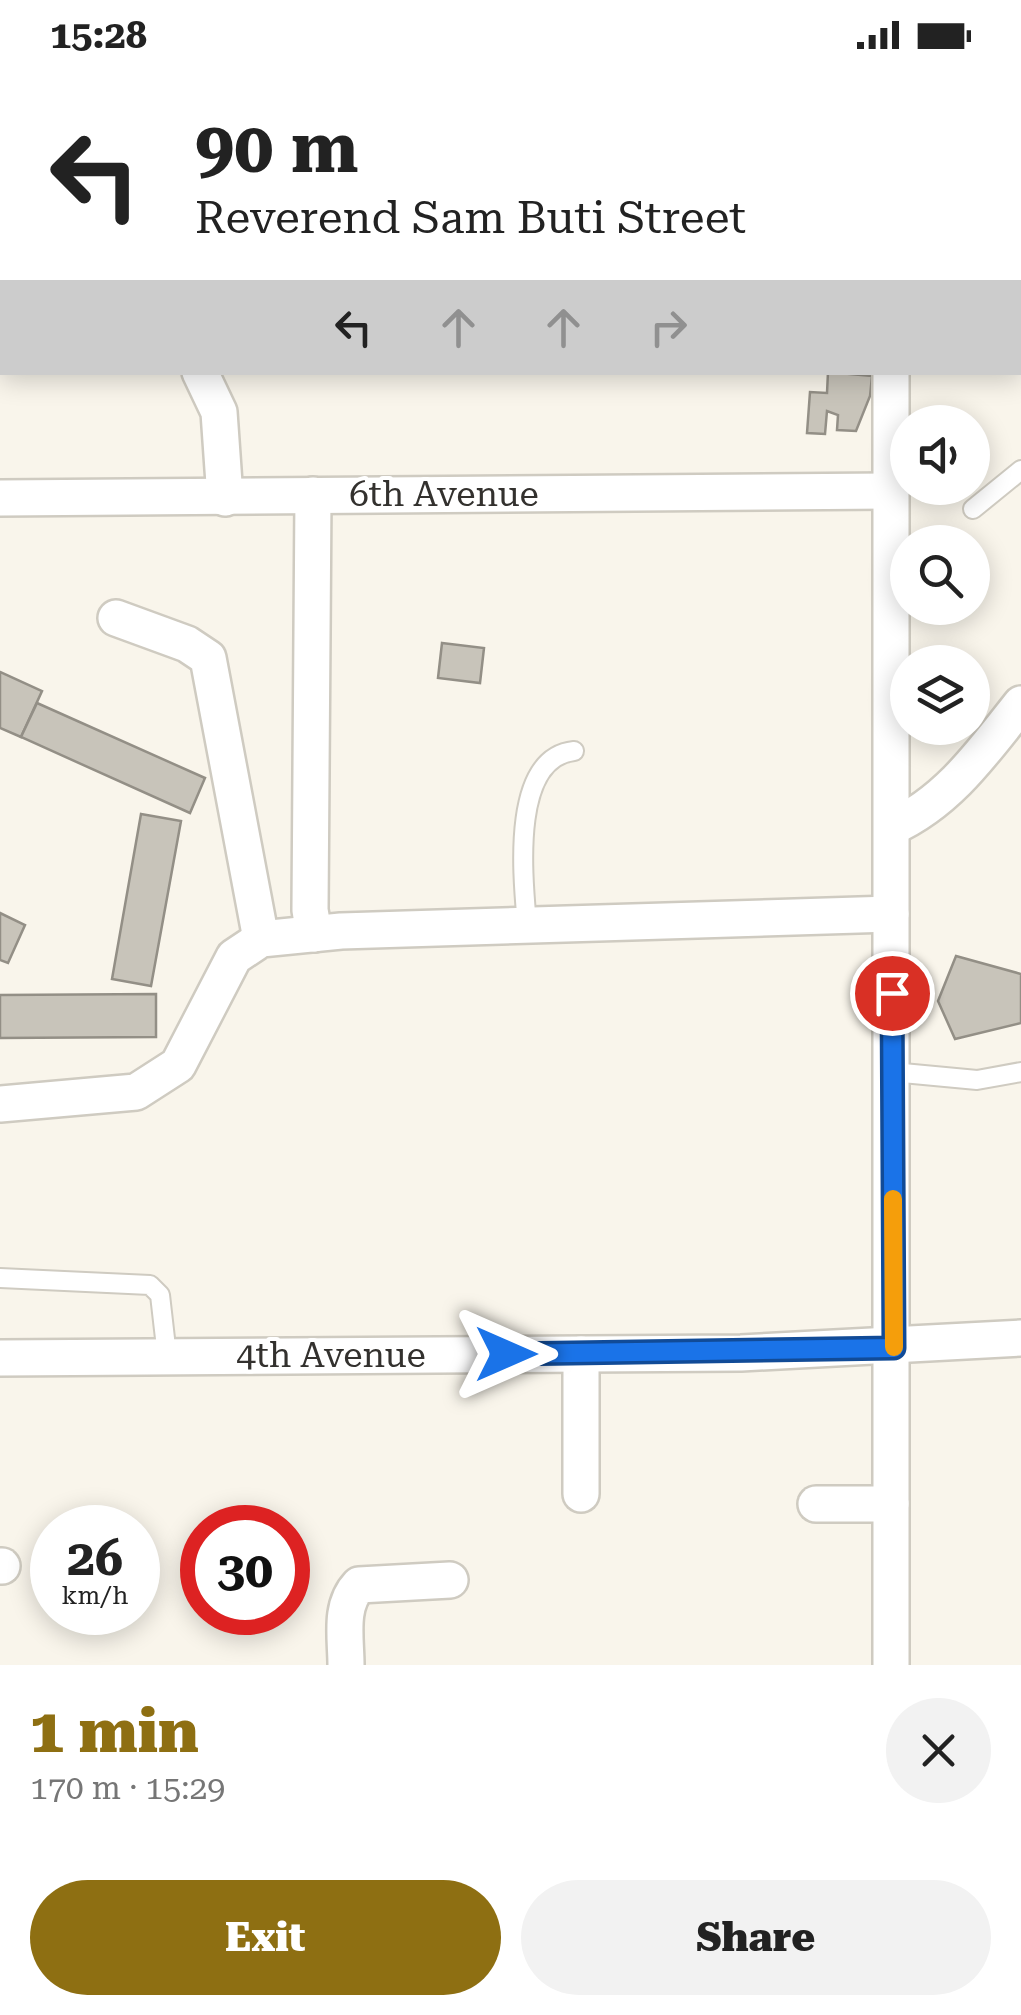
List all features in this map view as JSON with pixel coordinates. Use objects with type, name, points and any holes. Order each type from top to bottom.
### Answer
[{"type":"street","points":[[201,375],[218,412],[226,498]]},
{"type":"street","points":[[891,375],[894,1348],[891,1665]]},
{"type":"street","name":"6th Avenue","points":[[0,498],[889,491]]},
{"type":"street","points":[[313,495],[310,910],[314,934]]},
{"type":"street","points":[[116,618],[186,644],[208,658],[260,939]]},
{"type":"street","points":[[892,826],[917,816],[948,791],[1021,704]]},
{"type":"street","points":[[0,1104],[136,1092],[178,1065],[234,957],[260,939],[527,925],[891,914]]},
{"type":"street","name":"4th Avenue","points":[[0,1358],[894,1348],[1021,1338]]},
{"type":"street","points":[[581,1354],[582,1494]]},
{"type":"street","points":[[816,1504],[891,1504]]},
{"type":"street","points":[[346,1665],[345,1609],[358,1585],[450,1580]]},
{"type":"lane","points":[[973,509],[1021,470]]},
{"type":"lane","points":[[527,925],[526,808],[538,772],[550,758],[574,752]]},
{"type":"lane","points":[[892,1072],[976,1080],[1021,1072]]},
{"type":"lane","points":[[0,1278],[150,1285],[160,1295],[168,1356]]},
{"type":"building","points":[[828,375],[872,376],[870,396],[856,431],[837,430],[838,415],[827,411],[825,434],[807,433],[810,392],[827,393]]},
{"type":"building","points":[[442,643],[484,648],[480,683],[438,678]]},
{"type":"building","points":[[0,672],[42,691],[21,737],[0,728]]},
{"type":"building","points":[[37,703],[205,778],[190,813],[21,737]]},
{"type":"building","points":[[141,814],[181,821],[151,986],[112,979]]},
{"type":"building","points":[[0,913],[25,925],[8,963],[0,960]]},
{"type":"building","points":[[956,956],[1021,974],[1021,1023],[955,1039],[938,1001]]},
{"type":"building","points":[[156,994],[156,1037],[0,1038],[0,995]]},
{"type":"slow traffic","points":[[893,1199],[894,1347]]},
{"type":"route","points":[[506,1354],[894,1348],[892,993]]}]
